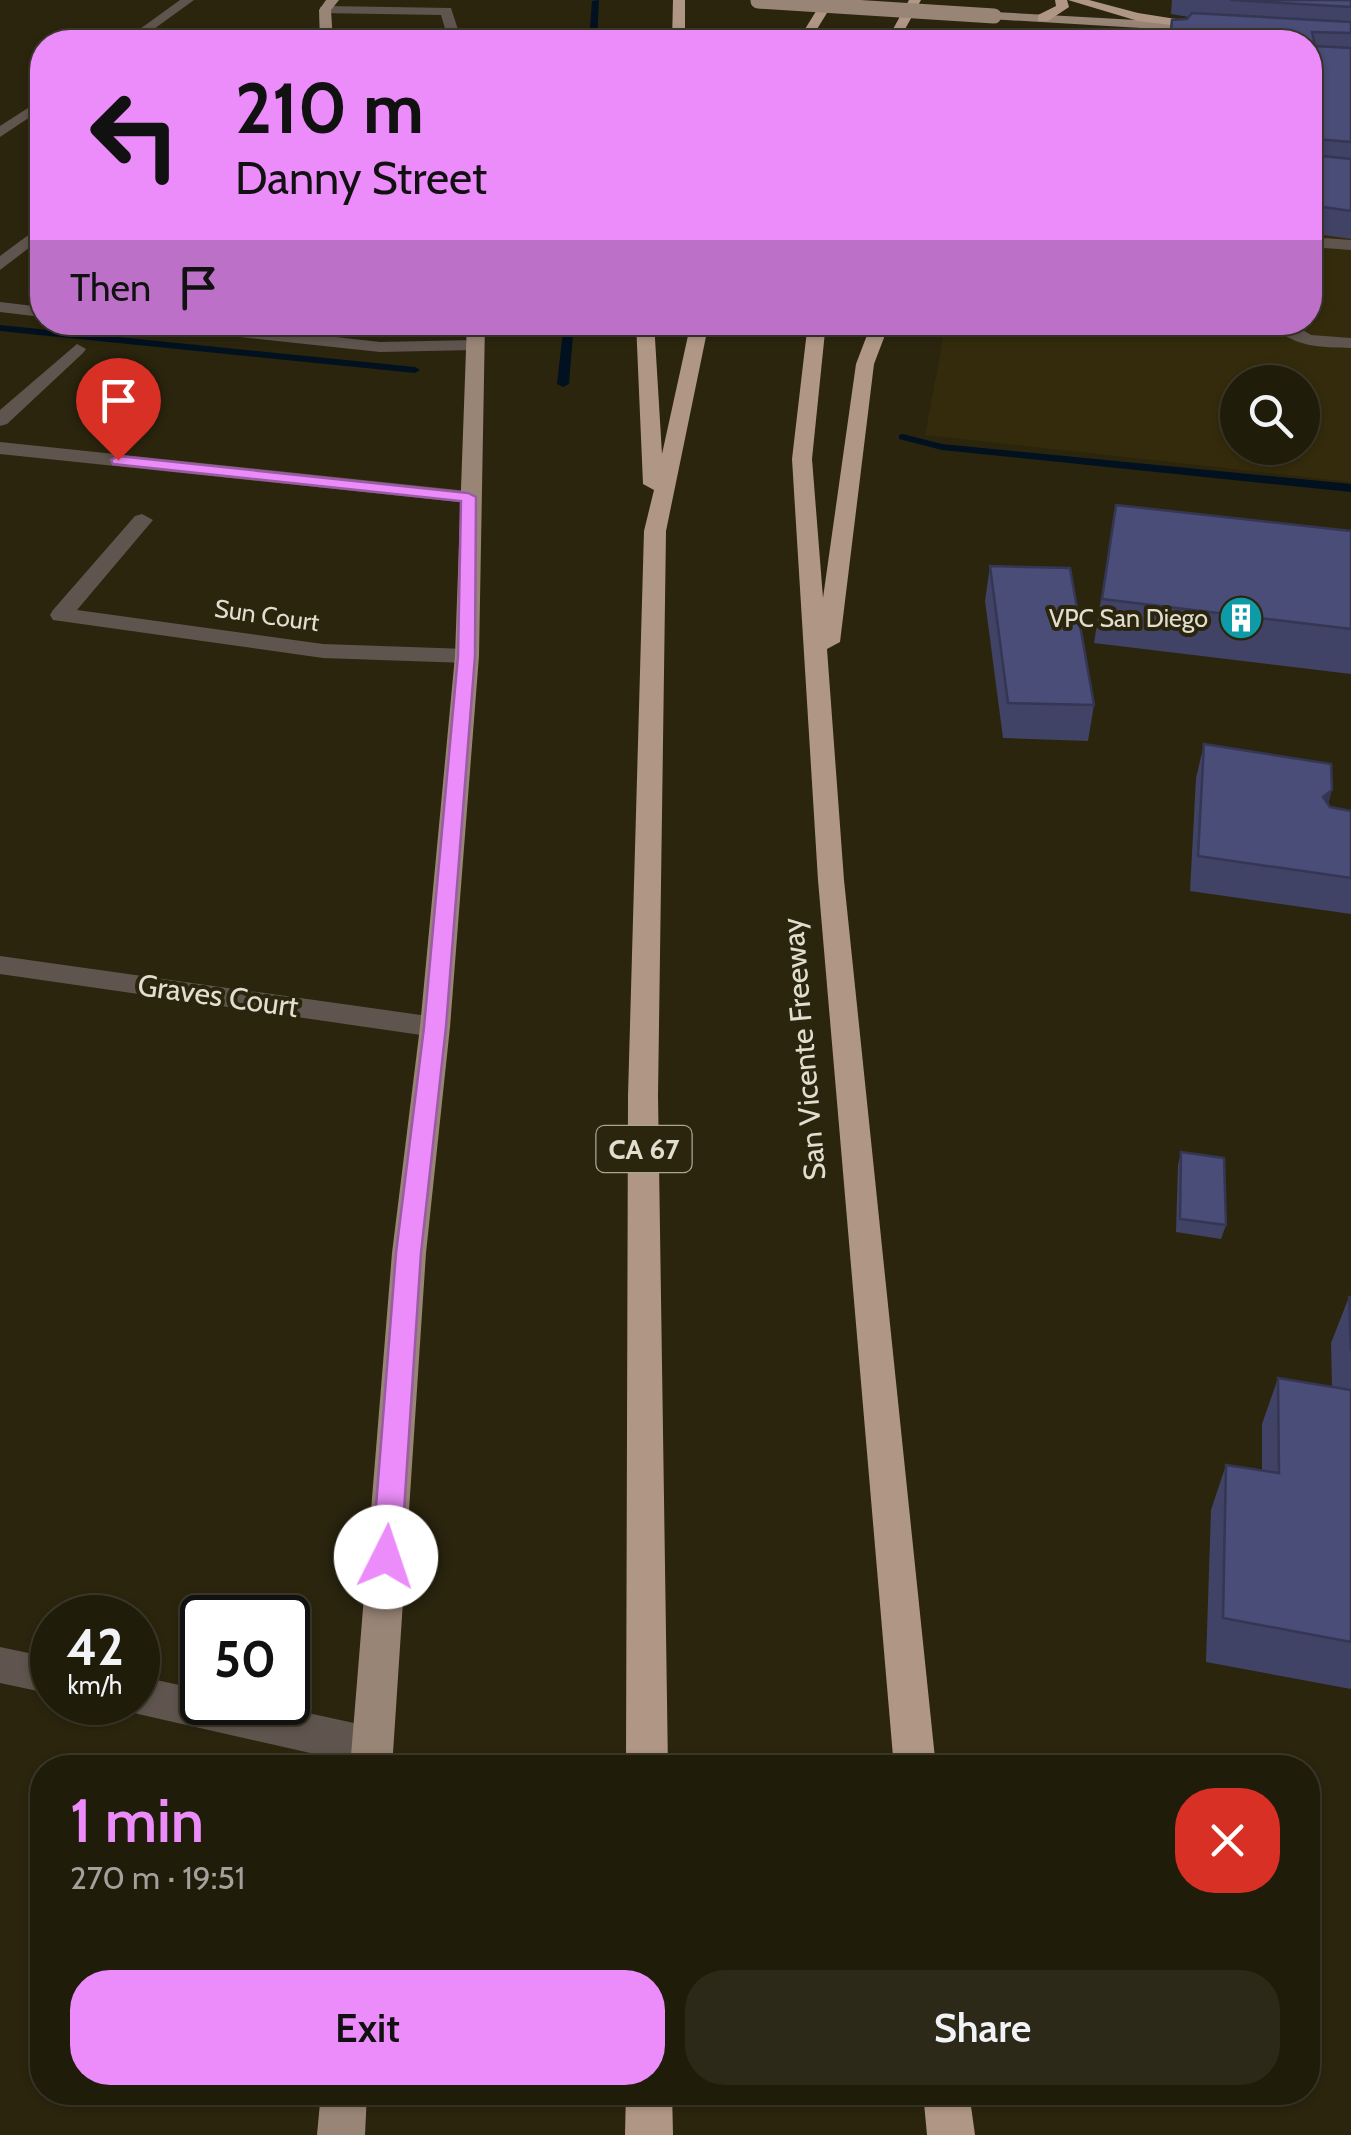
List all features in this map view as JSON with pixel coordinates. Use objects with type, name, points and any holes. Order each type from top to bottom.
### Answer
[{"type":"highway","points":[[679,0],[679,30]]},
{"type":"highway","points":[[810,30],[829,0]]},
{"type":"highway","points":[[898,30],[914,0]]},
{"type":"highway","points":[[1043,18],[1063,7],[1061,0]]},
{"type":"highway","points":[[1074,0],[1138,17],[1233,30]]},
{"type":"highway","points":[[1115,30],[1118,23]]},
{"type":"highway","points":[[646,335],[656,531]]},
{"type":"highway","name":"CA 67","points":[[647,1755],[643,1096],[656,531],[697,335]]},
{"type":"highway","name":"San Vicente Freeway","points":[[816,335],[802,459],[831,880],[915,1755]]},
{"type":"highway","points":[[820,704],[865,364],[876,335]]},
{"type":"highway","points":[[649,2105],[649,2135]]},
{"type":"highway","points":[[947,2105],[950,2135]]},
{"type":"main road","points":[[748,0],[1233,30]]},
{"type":"main road","points":[[328,30],[329,5]]},
{"type":"main road","points":[[372,1755],[409,1253],[435,1027],[466,656],[475,335]]},
{"type":"main road","points":[[341,2135],[343,2105]]},
{"type":"street","points":[[145,30],[188,0]]},
{"type":"street","points":[[329,5],[446,11],[452,30]]},
{"type":"street","points":[[0,133],[30,112]]},
{"type":"street","points":[[0,265],[30,240]]},
{"type":"street","points":[[1322,243],[1351,245]]},
{"type":"street","points":[[0,307],[30,311]]},
{"type":"street","points":[[269,335],[380,347],[468,335]]},
{"type":"street","points":[[1294,335],[1351,342]]},
{"type":"street","points":[[0,420],[77,349]]},
{"type":"street","points":[[0,448],[468,497]]},
{"type":"street","name":"Sun Court","points":[[142,520],[60,615],[323,651],[466,656]]},
{"type":"street","name":"Graves Court","points":[[0,965],[435,1027]]},
{"type":"street","points":[[0,1665],[30,1671]]},
{"type":"street","points":[[160,1701],[364,1755]]},
{"type":"shaded area","points":[[1322,59],[1351,61],[1351,482],[925,435],[944,335],[1322,335]]},
{"type":"building","points":[[1232,0],[1351,0],[1351,7]]},
{"type":"building","points":[[1192,13],[1351,22],[1351,33],[1171,30],[1172,20],[1187,19]]},
{"type":"building","points":[[1322,46],[1351,48],[1351,142],[1322,140]]},
{"type":"building","points":[[1322,156],[1351,159],[1351,211],[1323,207]]},
{"type":"building","points":[[1116,505],[1351,531],[1351,629],[1102,599]]},
{"type":"building","points":[[990,566],[1070,568],[1094,705],[1008,703]]},
{"type":"building","points":[[1204,744],[1331,764],[1332,790],[1323,797],[1330,807],[1351,811],[1351,878],[1198,856]]},
{"type":"building","points":[[1181,1152],[1224,1158],[1226,1225],[1180,1219]]},
{"type":"building","points":[[1278,1378],[1351,1390],[1351,1642],[1223,1618],[1226,1465],[1279,1473]]},
{"type":"waterway","points":[[594,30],[596,1]]},
{"type":"waterway","points":[[0,328],[30,331]]},
{"type":"waterway","points":[[69,335],[415,370]]},
{"type":"waterway","points":[[563,384],[568,335]]},
{"type":"waterway","points":[[903,437],[942,447],[1351,488]]},
{"type":"place","name":"VPC San Diego","points":[[1241,618]]},
{"type":"route","points":[[118,460],[468,497],[466,656],[435,1027],[409,1253],[386,1557]]}]
